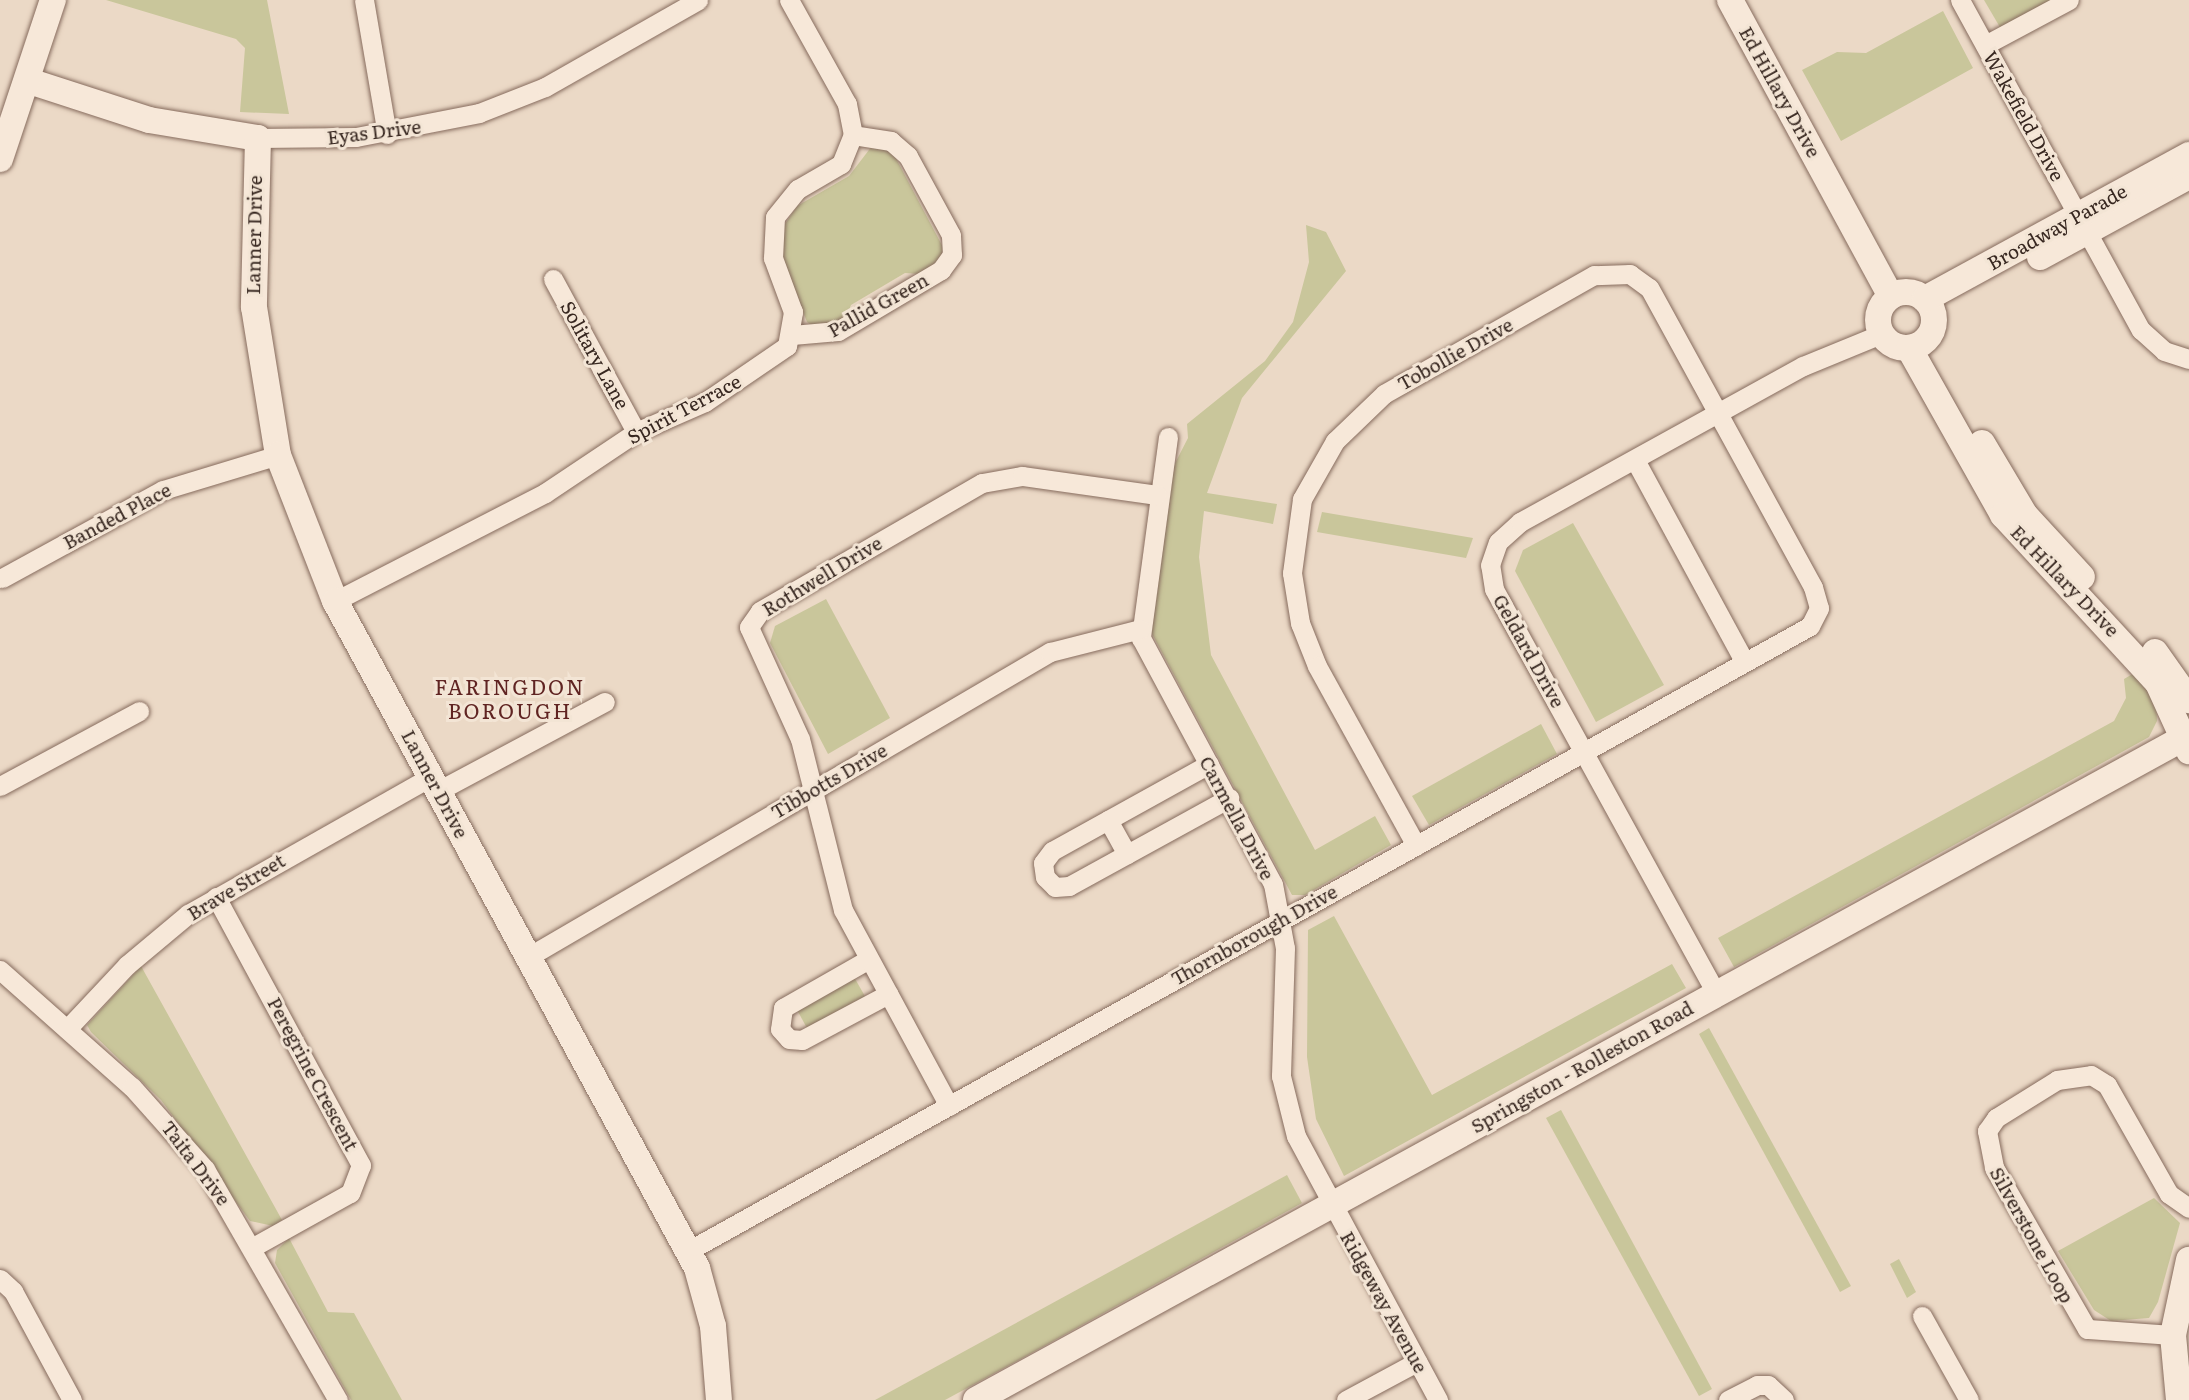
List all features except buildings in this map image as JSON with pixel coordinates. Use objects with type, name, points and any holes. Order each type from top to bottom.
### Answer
[{"type":"street","points":[[0,159],[29,81],[53,0]]},
{"type":"street","points":[[364,0],[387,134]]},
{"type":"street","name":"Eyas Drive","points":[[29,81],[149,120],[258,138],[387,134],[479,113],[545,87],[678,5],[698,0]]},
{"type":"street","points":[[789,0],[847,104],[853,135],[841,164],[798,189],[775,217],[772,258],[791,304],[792,335]]},
{"type":"street","name":"Ed Hillary Drive","points":[[1730,0],[1891,296]]},
{"type":"street","name":"Wakefield Drive","points":[[1961,0],[2141,330],[2164,351],[2189,359]]},
{"type":"street","points":[[1985,45],[2069,0]]},
{"type":"street","name":"Pallid Green","points":[[792,335],[838,331],[941,270],[952,255],[951,235],[908,156],[891,141],[853,135]]},
{"type":"street","name":"Lanner Drive","points":[[258,138],[254,307],[278,455],[335,601],[688,1251],[709,1307],[719,1400]]},
{"type":"street","name":"Broadway Parade","points":[[1923,326],[2189,155]]},
{"type":"street","name":"Broadway Parade","points":[[2083,223],[2189,176]]},
{"type":"street","name":"Tobollie Drive","points":[[1416,845],[1300,623],[1294,538],[1302,499],[1322,458],[1350,422],[1402,382],[1605,271],[1630,274],[1649,288],[1813,587],[1817,617]]},
{"type":"street","name":"Solitary Lane","points":[[554,279],[636,432]]},
{"type":"street","points":[[1908,292],[1923,326],[1881,334],[1877,317],[1891,296],[1908,292]]},
{"type":"street","name":"Ed Hillary Drive","points":[[1923,326],[2025,515],[2143,636],[2189,700]]},
{"type":"street","name":"Ed Hillary Drive","points":[[1923,326],[2003,515],[2158,684],[2187,742]]},
{"type":"street","name":"Geldard Drive","points":[[1716,993],[1494,589],[1490,565],[1511,528],[1803,366],[1881,334]]},
{"type":"street","name":"Spirit Terrace","points":[[335,601],[545,493],[636,432],[705,402],[769,363],[792,335]]},
{"type":"street","name":"Carmella Drive","points":[[1168,436],[1157,495],[1140,629],[1149,659],[1263,859],[1282,919],[1283,1086],[1296,1136],[1331,1205]]},
{"type":"street","name":"Banded Place","points":[[2,578],[163,489],[278,455]]},
{"type":"street","points":[[1635,460],[1744,661]]},
{"type":"street","name":"Rothwell Drive","points":[[949,1106],[837,894],[813,790],[793,722],[750,641],[756,615],[994,479],[1040,478],[1157,495]]},
{"type":"street","name":"Thornborough Drive","points":[[688,1251],[1584,752],[1817,617]]},
{"type":"street","name":"Tibbotts Drive","points":[[528,957],[1050,652],[1140,629]]},
{"type":"street","name":"Brave Street","points":[[67,1029],[127,965],[216,897],[434,784],[605,702]]},
{"type":"street","points":[[0,786],[139,711]]},
{"type":"street","name":"Springston - Rolleston Road","points":[[976,1400],[1716,993],[2187,742]]},
{"type":"street","points":[[1209,764],[1052,851],[1043,863],[1045,877],[1055,887],[1069,886],[1229,798]]},
{"type":"street","points":[[1108,820],[1127,854]]},
{"type":"street","name":"Peregrine Crescent","points":[[216,897],[360,1165],[350,1193],[253,1247]]},
{"type":"street","points":[[869,959],[783,1008],[780,1029],[789,1039],[802,1040],[888,994]]},
{"type":"street","name":"Taita Drive","points":[[1,975],[67,1029],[179,1137],[253,1247],[338,1400]]},
{"type":"street","name":"Silverstone Loop","points":[[2174,1335],[2104,1335],[2087,1329],[1994,1167],[1987,1131],[1996,1118],[2057,1080],[2091,1075],[2107,1085],[2169,1194],[2189,1208]]},
{"type":"street","name":"Ridgeway Avenue","points":[[1331,1205],[1438,1400]]},
{"type":"street","points":[[2179,1400],[2174,1335],[2189,1260]]},
{"type":"street","points":[[0,1279],[13,1291],[72,1400]]},
{"type":"street","points":[[1922,1316],[1969,1400]]},
{"type":"street","points":[[1346,1400],[1417,1362]]},
{"type":"street","points":[[1728,1400],[1757,1385],[1769,1385],[1784,1400]]},
{"type":"shaded area","points":[[106,0],[267,0],[289,114],[240,112],[245,48],[236,39]]},
{"type":"shaded area","points":[[1984,0],[2056,0],[2001,29]]},
{"type":"shaded area","points":[[1943,11],[1973,68],[1841,141],[1802,70],[1837,52],[1866,53]]},
{"type":"shaded area","points":[[872,146],[891,149],[944,249],[939,261],[920,274],[905,273],[851,305],[846,318],[816,328],[807,322],[783,260],[783,227],[797,206],[849,176]]},
{"type":"shaded area","points":[[1306,225],[1326,232],[1346,271],[1242,398],[1207,493],[1277,504],[1273,524],[1204,511],[1199,557],[1211,655],[1315,850],[1375,816],[1391,845],[1305,895],[1292,895],[1151,632],[1170,473],[1188,438],[1187,424],[1265,361],[1293,322],[1309,262]]},
{"type":"shaded area","points":[[1322,512],[1473,538],[1466,558],[1317,532]]},
{"type":"shaded area","points":[[1573,523],[1664,685],[1596,722],[1515,571],[1523,550]]},
{"type":"shaded area","points":[[826,599],[890,718],[828,754],[770,643],[775,626]]},
{"type":"shaded area","points":[[2136,672],[2156,701],[2157,721],[2149,737],[1734,967],[1718,938],[2114,721],[2126,698],[2124,679]]},
{"type":"shaded area","points":[[1541,724],[1557,754],[1429,825],[1412,796]]},
{"type":"shaded area","points":[[1334,916],[1432,1095],[1672,964],[1686,988],[1344,1176],[1316,1119],[1307,1057],[1308,930]]},
{"type":"shaded area","points":[[141,966],[282,1220],[273,1226],[250,1221],[161,1100],[87,1025]]},
{"type":"shaded area","points":[[854,977],[866,998],[808,1030],[796,1008]]},
{"type":"shaded area","points":[[1709,1028],[1851,1286],[1840,1292],[1699,1034]]},
{"type":"shaded area","points":[[1561,1110],[1712,1389],[1699,1396],[1546,1118]]},
{"type":"shaded area","points":[[1287,1175],[1302,1203],[1019,1360],[945,1400],[875,1400]]},
{"type":"shaded area","points":[[2154,1198],[2180,1223],[2158,1302],[2149,1318],[2111,1321],[2094,1310],[2058,1251]]},
{"type":"shaded area","points":[[289,1238],[328,1312],[354,1313],[402,1400],[351,1400],[275,1263],[277,1250]]},
{"type":"shaded area","points":[[1899,1259],[1916,1292],[1907,1298],[1890,1264]]},
{"type":"district","name":"FARINGDON BOROUGH","points":[[510,698]]}]
